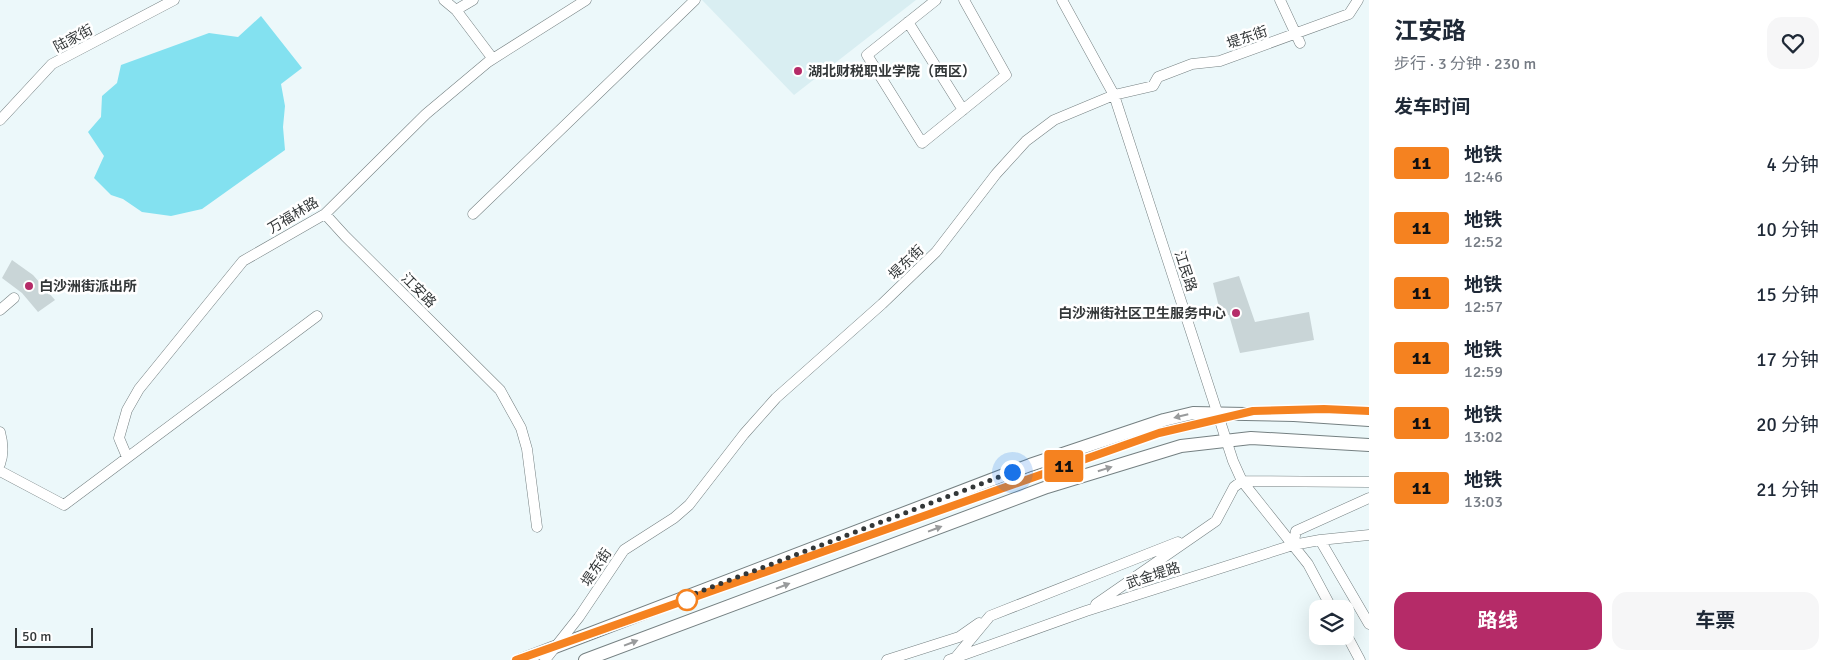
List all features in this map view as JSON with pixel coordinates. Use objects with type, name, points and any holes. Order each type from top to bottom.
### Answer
[{"type":"main road","points":[[521,660],[1030,465],[1164,420],[1193,413],[1294,415],[1369,420]]},
{"type":"main road","points":[[585,660],[1047,487],[1181,446],[1251,438],[1369,445]]},
{"type":"street","name":"陆家街","points":[[0,120],[52,64],[174,0]]},
{"type":"street","points":[[444,0],[456,10],[493,59]]},
{"type":"street","points":[[456,10],[473,0]]},
{"type":"street","name":"万福林路","points":[[127,457],[119,438],[127,410],[139,388],[243,261],[325,214],[426,114],[493,59],[586,0]]},
{"type":"street","points":[[473,214],[695,0]]},
{"type":"street","points":[[936,0],[867,55],[922,143],[1006,75],[964,0]]},
{"type":"street","name":"江民路","points":[[1062,0],[1114,95],[1233,461],[1242,481],[1308,564],[1327,600]]},
{"type":"street","points":[[1280,0],[1298,39]]},
{"type":"street","name":"堤东街","points":[[545,660],[579,617],[624,550],[674,518],[689,505],[744,434],[776,398],[882,304],[936,252],[996,174],[1026,141],[1054,120],[1114,95],[1153,86],[1158,77],[1192,64],[1220,61],[1298,39],[1348,14],[1358,0]]},
{"type":"street","points":[[908,22],[962,110]]},
{"type":"street","name":"江安路","points":[[325,214],[500,390],[520,428],[527,449],[537,527]]},
{"type":"street","points":[[0,310],[14,298]]},
{"type":"street","points":[[0,471],[64,505],[317,316]]},
{"type":"street","points":[[0,432],[3,456],[0,464]]},
{"type":"street","points":[[1086,611],[1216,521],[1234,487],[1242,481],[1369,482]]},
{"type":"street","points":[[1293,545],[1296,531],[1369,498]]},
{"type":"street","points":[[887,660],[959,637],[990,616],[1196,535]]},
{"type":"street","name":"武金堤路","points":[[952,659],[1086,611],[1293,545],[1369,535]]},
{"type":"street","points":[[1320,540],[1369,624]]},
{"type":"street","points":[[952,659],[990,616]]},
{"type":"street","points":[[1352,645],[1360,660]]},
{"type":"shaded area","name":"湖北财税职业学院（西区）","points":[[702,0],[916,0],[794,95]]},
{"type":"shaded area","points":[[261,16],[302,68],[281,84],[285,106],[283,127],[285,150],[202,209],[171,216],[142,212],[123,199],[111,195],[94,178],[104,156],[88,132],[101,117],[102,96],[117,83],[121,65],[209,33],[238,37]]},
{"type":"building","name":"白沙洲街派出所","points":[[12,260],[33,275],[55,300],[38,312],[22,293],[2,278]]},
{"type":"building","name":"白沙洲街社区卫生服务中心","points":[[1239,276],[1255,322],[1309,312],[1314,340],[1240,353],[1229,315],[1221,315],[1213,283]]},
{"type":"metro line","name":"11","points":[[516,660],[1159,433],[1253,411],[1324,409],[1369,411]]},
{"type":"place","name":"湖北财税职业学院（西区）","points":[[798,71]]},
{"type":"place","name":"白沙洲街派出所","points":[[29,286]]},
{"type":"place","name":"白沙洲街社区卫生服务中心","points":[[1236,313]]},
{"type":"route","points":[[687,600],[683,598],[1012,472]]}]
